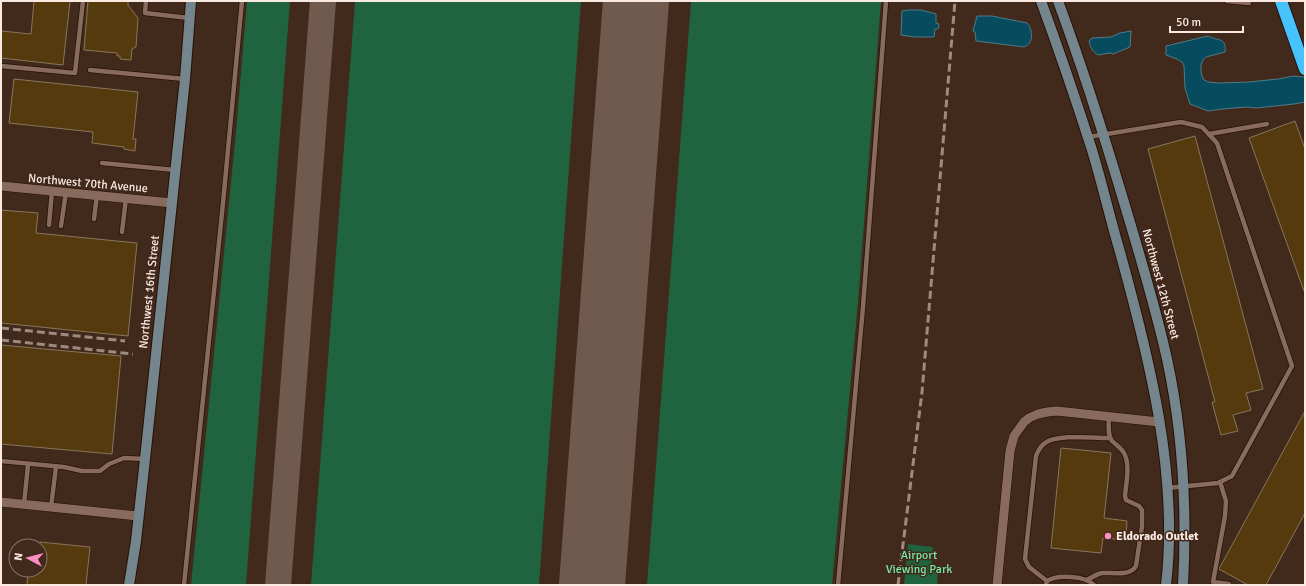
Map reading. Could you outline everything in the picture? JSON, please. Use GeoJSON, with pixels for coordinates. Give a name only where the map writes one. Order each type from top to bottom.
{"type":"FeatureCollection","features":[{"type":"Feature","properties":{"kind":"highway"},"geometry":{"type":"LineString","coordinates":[[1281,1],[1305,69]]}},
{"type":"Feature","properties":{"kind":"main road","name":"Northwest 16th Street"},"geometry":{"type":"LineString","coordinates":[[128,585],[133,565],[145,460],[185,79],[191,1]]}},
{"type":"Feature","properties":{"kind":"main road"},"geometry":{"type":"LineString","coordinates":[[1041,1],[1066,69],[1088,137],[1137,313],[1152,379],[1167,488],[1168,529],[1166,585]]}},
{"type":"Feature","properties":{"kind":"main road","name":"Northwest 12th Street"},"geometry":{"type":"LineString","coordinates":[[1058,1],[1104,135],[1144,268],[1167,360],[1181,451],[1184,543],[1183,585]]}},
{"type":"Feature","properties":{"kind":"street","name":"Northwest 70th Avenue"},"geometry":{"type":"LineString","coordinates":[[1,186],[172,203]]}},
{"type":"Feature","properties":{"kind":"street"},"geometry":{"type":"LineString","coordinates":[[997,585],[1010,451],[1014,436],[1029,418],[1038,414],[1057,411],[1159,422]]}},
{"type":"Feature","properties":{"kind":"street"},"geometry":{"type":"LineString","coordinates":[[1,502],[138,516]]}},
{"type":"Feature","properties":{"kind":"lane"},"geometry":{"type":"LineString","coordinates":[[1,66],[75,73],[83,1]]}},
{"type":"Feature","properties":{"kind":"lane"},"geometry":{"type":"LineString","coordinates":[[146,1],[145,13],[189,18]]}},
{"type":"Feature","properties":{"kind":"lane"},"geometry":{"type":"LineString","coordinates":[[184,585],[242,1]]}},
{"type":"Feature","properties":{"kind":"lane"},"geometry":{"type":"LineString","coordinates":[[838,585],[862,323],[886,1]]}},
{"type":"Feature","properties":{"kind":"lane"},"geometry":{"type":"LineString","coordinates":[[1227,1],[1249,4]]}},
{"type":"Feature","properties":{"kind":"lane"},"geometry":{"type":"LineString","coordinates":[[90,70],[185,79]]}},
{"type":"Feature","properties":{"kind":"lane"},"geometry":{"type":"LineString","coordinates":[[1088,137],[1182,122],[1202,127],[1209,134],[1216,143],[1292,366],[1232,476],[1220,482],[1167,488]]}},
{"type":"Feature","properties":{"kind":"lane"},"geometry":{"type":"LineString","coordinates":[[1209,134],[1267,124]]}},
{"type":"Feature","properties":{"kind":"lane"},"geometry":{"type":"LineString","coordinates":[[102,163],[175,170]]}},
{"type":"Feature","properties":{"kind":"lane"},"geometry":{"type":"LineString","coordinates":[[49,225],[52,191]]}},
{"type":"Feature","properties":{"kind":"lane"},"geometry":{"type":"LineString","coordinates":[[61,226],[66,192]]}},
{"type":"Feature","properties":{"kind":"lane"},"geometry":{"type":"LineString","coordinates":[[94,219],[97,195]]}},
{"type":"Feature","properties":{"kind":"lane"},"geometry":{"type":"LineString","coordinates":[[122,232],[126,198]]}},
{"type":"Feature","properties":{"kind":"lane"},"geometry":{"type":"LineString","coordinates":[[1087,580],[1101,573],[1128,572],[1134,570],[1142,526],[1142,510],[1139,506],[1126,500],[1125,496],[1128,464],[1123,450],[1112,442],[1110,438],[1109,416]]}},
{"type":"Feature","properties":{"kind":"lane"},"geometry":{"type":"LineString","coordinates":[[1094,585],[1087,580],[1060,577],[1050,578],[1046,583],[1029,567],[1025,558],[1036,456],[1040,446],[1054,439],[1063,437],[1110,438]]}},
{"type":"Feature","properties":{"kind":"lane"},"geometry":{"type":"LineString","coordinates":[[1,461],[82,471],[100,471],[109,464],[124,458],[145,460]]}},
{"type":"Feature","properties":{"kind":"lane"},"geometry":{"type":"LineString","coordinates":[[24,504],[28,464]]}},
{"type":"Feature","properties":{"kind":"lane"},"geometry":{"type":"LineString","coordinates":[[51,507],[56,467]]}},
{"type":"Feature","properties":{"kind":"lane"},"geometry":{"type":"LineString","coordinates":[[1220,482],[1226,501],[1225,516],[1213,582],[1229,584]]}},
{"type":"Feature","properties":{"kind":"green space"},"geometry":{"type":"Polygon","coordinates":[[[247,1],[290,1],[246,585],[191,585],[236,132],[247,1]]]}},
{"type":"Feature","properties":{"kind":"green space"},"geometry":{"type":"Polygon","coordinates":[[[355,1],[581,1],[539,585],[311,585],[355,1]]]}},
{"type":"Feature","properties":{"kind":"green space"},"geometry":{"type":"Polygon","coordinates":[[[691,1],[881,1],[858,302],[832,585],[647,585],[691,1]]]}},
{"type":"Feature","properties":{"kind":"green space","name":"Airport Viewing Park"},"geometry":{"type":"Polygon","coordinates":[[[908,544],[933,547],[931,568],[938,569],[937,585],[904,585],[908,544]]]}},
{"type":"Feature","properties":{"kind":"water"},"geometry":{"type":"Polygon","coordinates":[[[921,10],[936,14],[936,23],[939,24],[938,29],[935,29],[934,37],[914,37],[901,35],[902,11],[921,10]]]}},
{"type":"Feature","properties":{"kind":"water"},"geometry":{"type":"Polygon","coordinates":[[[977,16],[992,16],[1027,23],[1032,36],[1030,43],[1024,47],[976,41],[975,32],[973,31],[977,16]]]}},
{"type":"Feature","properties":{"kind":"water"},"geometry":{"type":"Polygon","coordinates":[[[1131,31],[1130,47],[1113,54],[1098,55],[1093,51],[1090,45],[1089,41],[1092,38],[1111,37],[1120,33],[1131,31]]]}},
{"type":"Feature","properties":{"kind":"water"},"geometry":{"type":"Polygon","coordinates":[[[1208,36],[1221,40],[1225,47],[1225,52],[1206,57],[1203,60],[1201,72],[1203,79],[1208,82],[1219,83],[1249,82],[1293,76],[1305,77],[1305,102],[1256,108],[1247,107],[1208,111],[1190,104],[1185,88],[1184,66],[1182,62],[1166,55],[1166,46],[1208,36]]]}},
{"type":"Feature","properties":{"kind":"building"},"geometry":{"type":"Polygon","coordinates":[[[34,1],[70,1],[63,65],[1,58],[1,31],[31,34],[34,1]]]}},
{"type":"Feature","properties":{"kind":"building"},"geometry":{"type":"Polygon","coordinates":[[[88,1],[128,1],[128,5],[138,18],[136,47],[132,49],[131,60],[120,59],[120,56],[117,56],[117,53],[84,50],[88,1]]]}},
{"type":"Feature","properties":{"kind":"building"},"geometry":{"type":"Polygon","coordinates":[[[14,79],[138,92],[133,139],[136,139],[135,151],[124,149],[124,147],[92,143],[93,132],[9,123],[14,79]]]}},
{"type":"Feature","properties":{"kind":"building"},"geometry":{"type":"Polygon","coordinates":[[[1295,121],[1305,149],[1304,291],[1249,138],[1295,121]]]}},
{"type":"Feature","properties":{"kind":"building"},"geometry":{"type":"Polygon","coordinates":[[[1195,136],[1263,389],[1246,393],[1251,410],[1233,415],[1238,431],[1221,435],[1212,402],[1215,402],[1148,149],[1195,136]]]}},
{"type":"Feature","properties":{"kind":"building"},"geometry":{"type":"Polygon","coordinates":[[[1,210],[38,213],[36,233],[137,243],[128,336],[1,323],[1,210]]]}},
{"type":"Feature","properties":{"kind":"building"},"geometry":{"type":"Polygon","coordinates":[[[1,345],[121,356],[112,454],[1,444],[1,345]]]}},
{"type":"Feature","properties":{"kind":"building"},"geometry":{"type":"Polygon","coordinates":[[[1305,411],[1305,513],[1266,585],[1248,585],[1219,569],[1305,411]]]}},
{"type":"Feature","properties":{"kind":"building"},"geometry":{"type":"Polygon","coordinates":[[[1061,448],[1111,453],[1104,518],[1127,521],[1126,540],[1103,538],[1101,553],[1051,548],[1061,448]]]}},
{"type":"Feature","properties":{"kind":"building"},"geometry":{"type":"Polygon","coordinates":[[[48,543],[90,547],[86,585],[27,585],[27,578],[48,578],[48,543]]]}},
{"type":"Feature","properties":{"kind":"taxiway"},"geometry":{"type":"LineString","coordinates":[[278,585],[323,1]]}},
{"type":"Feature","properties":{"kind":"runway"},"geometry":{"type":"LineString","coordinates":[[592,585],[636,1]]}},
{"type":"Feature","properties":{"kind":"railway"},"geometry":{"type":"LineString","coordinates":[[898,585],[922,392],[955,1]]}},
{"type":"Feature","properties":{"kind":"railway"},"geometry":{"type":"LineString","coordinates":[[1,328],[125,341]]}},
{"type":"Feature","properties":{"kind":"railway"},"geometry":{"type":"LineString","coordinates":[[1,340],[133,354]]}},
{"type":"Feature","properties":{"kind":"place","name":"Eldorado Outlet"},"geometry":{"type":"Point","coordinates":[1108,536]}}]}
